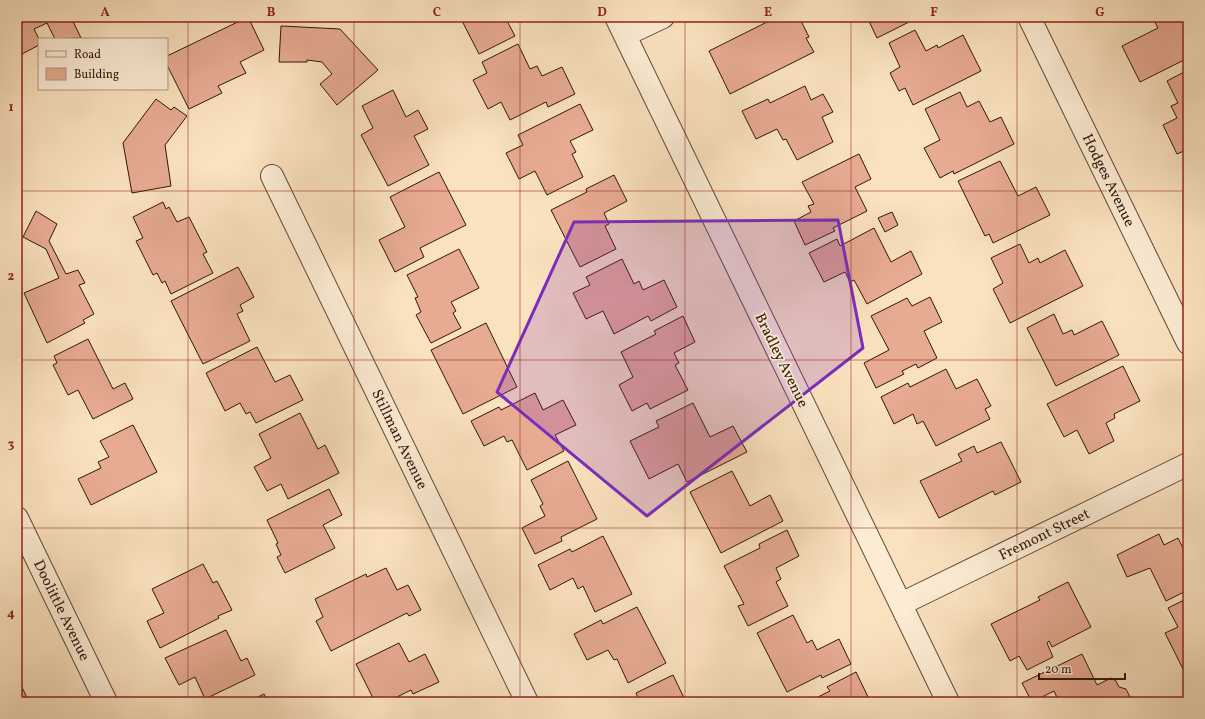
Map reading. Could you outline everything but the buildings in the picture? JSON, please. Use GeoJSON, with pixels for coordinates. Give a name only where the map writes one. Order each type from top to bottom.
{"type":"FeatureCollection","features":[{"type":"Feature","properties":{"kind":"street"},"geometry":{"type":"LineString","coordinates":[[620,26],[663,17]]}},
{"type":"Feature","properties":{"kind":"street","name":"Hodges Avenue"},"geometry":{"type":"LineString","coordinates":[[1030,17],[1188,343]]}},
{"type":"Feature","properties":{"kind":"street","name":"Bradley Avenue"},"geometry":{"type":"LineString","coordinates":[[620,26],[948,702]]}},
{"type":"Feature","properties":{"kind":"street","name":"Stillman Avenue"},"geometry":{"type":"LineString","coordinates":[[272,176],[527,702]]}},
{"type":"Feature","properties":{"kind":"street","name":"Fremont Street"},"geometry":{"type":"LineString","coordinates":[[901,604],[1188,464]]}},
{"type":"Feature","properties":{"kind":"street","name":"Doolittle Avenue"},"geometry":{"type":"LineString","coordinates":[[17,518],[106,702]]}},
{"type":"Feature","properties":{"kind":"highlighted area"},"geometry":{"type":"Polygon","coordinates":[[[838,220],[863,348],[647,516],[497,392],[574,222],[838,220]]]}}]}
